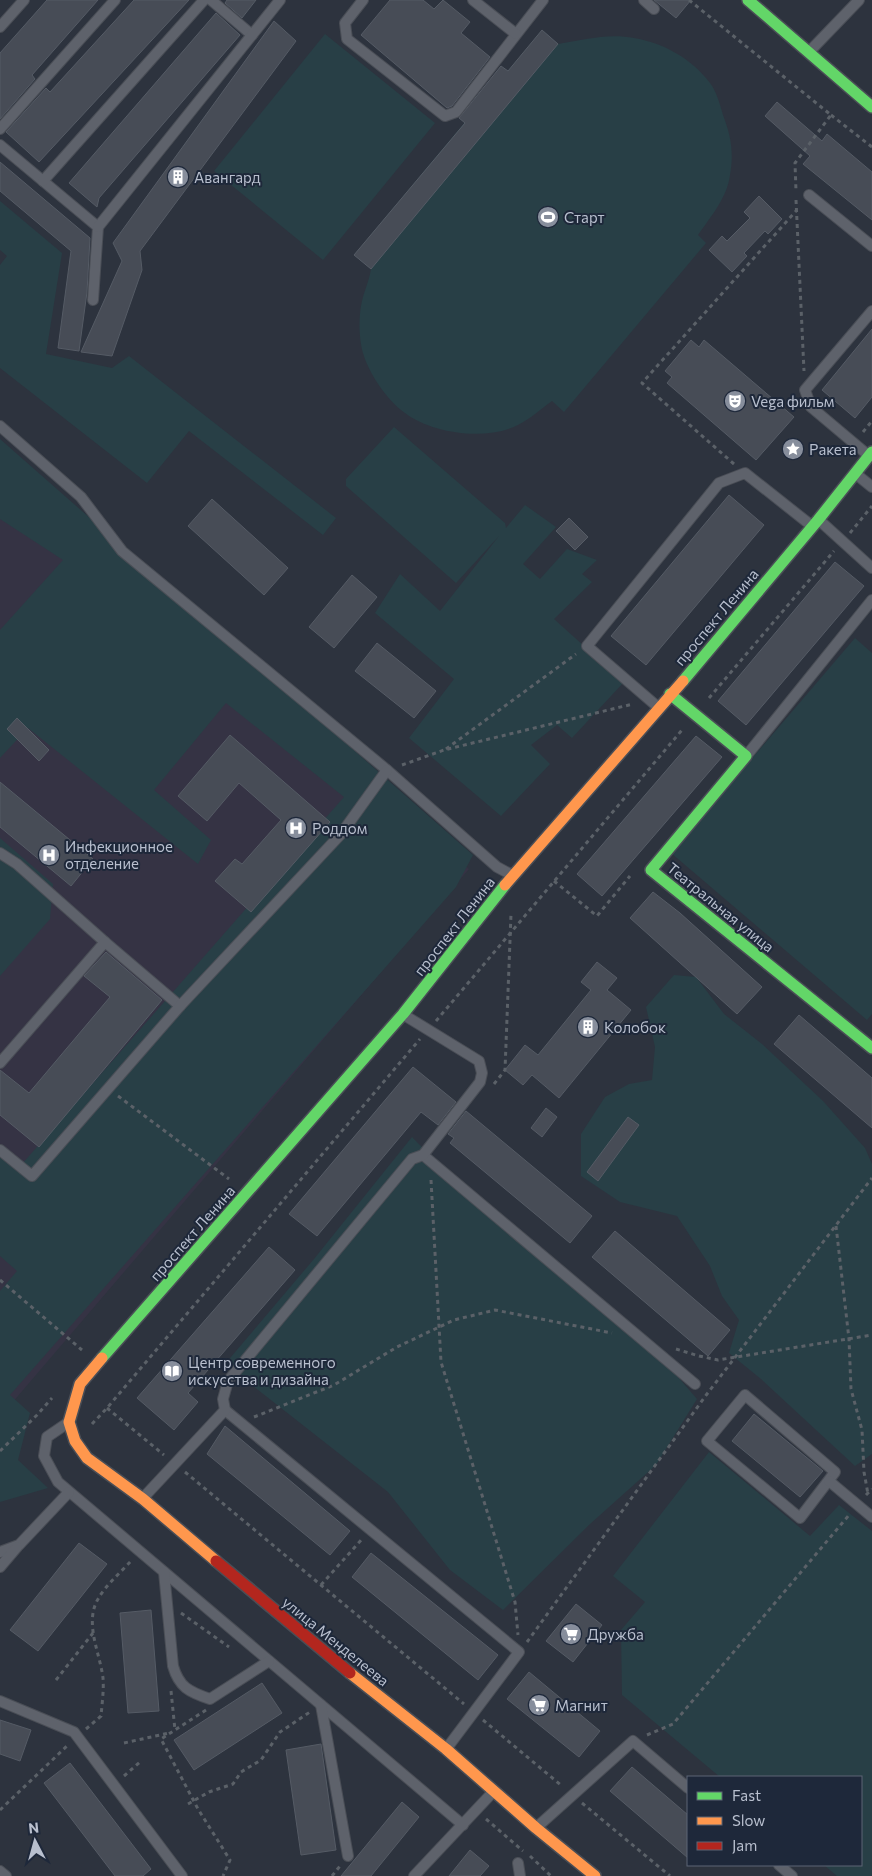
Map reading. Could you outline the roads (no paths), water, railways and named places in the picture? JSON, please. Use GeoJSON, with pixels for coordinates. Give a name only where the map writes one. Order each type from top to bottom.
{"type":"FeatureCollection","features":[{"type":"Feature","properties":{"kind":"street"},"geometry":{"type":"LineString","coordinates":[[748,0],[872,107]]}},
{"type":"Feature","properties":{"kind":"street","name":"проспект Ленина"},"geometry":{"type":"LineString","coordinates":[[69,1422],[80,1384],[404,1014],[513,876],[660,708],[871,454]]}},
{"type":"Feature","properties":{"kind":"street"},"geometry":{"type":"LineString","coordinates":[[670,694],[746,756]]}},
{"type":"Feature","properties":{"kind":"street","name":"Театральная улица"},"geometry":{"type":"LineString","coordinates":[[746,756],[651,870],[872,1048]]}},
{"type":"Feature","properties":{"kind":"street","name":"улица Менделеева"},"geometry":{"type":"LineString","coordinates":[[69,1422],[75,1441],[87,1458],[142,1499],[310,1640],[446,1749],[536,1828],[595,1876]]}},
{"type":"Feature","properties":{"kind":"lane"},"geometry":{"type":"LineString","coordinates":[[0,27],[24,0]]}},
{"type":"Feature","properties":{"kind":"lane"},"geometry":{"type":"LineString","coordinates":[[0,129],[115,0]]}},
{"type":"Feature","properties":{"kind":"lane"},"geometry":{"type":"LineString","coordinates":[[43,181],[204,0]]}},
{"type":"Feature","properties":{"kind":"lane"},"geometry":{"type":"LineString","coordinates":[[211,0],[252,34]]}},
{"type":"Feature","properties":{"kind":"lane"},"geometry":{"type":"LineString","coordinates":[[93,300],[98,227],[280,0]]}},
{"type":"Feature","properties":{"kind":"lane"},"geometry":{"type":"LineString","coordinates":[[363,0],[345,23],[347,39],[445,116],[456,112],[543,0]]}},
{"type":"Feature","properties":{"kind":"lane"},"geometry":{"type":"LineString","coordinates":[[473,0],[516,34]]}},
{"type":"Feature","properties":{"kind":"lane"},"geometry":{"type":"LineString","coordinates":[[644,0],[654,9]]}},
{"type":"Feature","properties":{"kind":"lane"},"geometry":{"type":"LineString","coordinates":[[808,53],[859,0]]}},
{"type":"Feature","properties":{"kind":"lane"},"geometry":{"type":"LineString","coordinates":[[0,145],[98,227]]}},
{"type":"Feature","properties":{"kind":"lane"},"geometry":{"type":"LineString","coordinates":[[809,194],[872,246]]}},
{"type":"Feature","properties":{"kind":"lane"},"geometry":{"type":"LineString","coordinates":[[871,454],[810,407],[805,390],[872,311]]}},
{"type":"Feature","properties":{"kind":"lane"},"geometry":{"type":"LineString","coordinates":[[0,426],[81,497],[122,551],[387,770],[498,867],[513,876]]}},
{"type":"Feature","properties":{"kind":"lane"},"geometry":{"type":"LineString","coordinates":[[660,708],[587,646],[719,483],[745,473],[842,542],[872,567]]}},
{"type":"Feature","properties":{"kind":"lane"},"geometry":{"type":"LineString","coordinates":[[855,473],[872,487]]}},
{"type":"Feature","properties":{"kind":"lane"},"geometry":{"type":"LineString","coordinates":[[746,756],[872,600]]}},
{"type":"Feature","properties":{"kind":"lane"},"geometry":{"type":"LineString","coordinates":[[0,1150],[32,1176],[180,1006],[342,834],[387,770]]}},
{"type":"Feature","properties":{"kind":"lane"},"geometry":{"type":"LineString","coordinates":[[0,853],[17,864],[180,1006]]}},
{"type":"Feature","properties":{"kind":"lane"},"geometry":{"type":"LineString","coordinates":[[0,1063],[105,942]]}},
{"type":"Feature","properties":{"kind":"lane"},"geometry":{"type":"LineString","coordinates":[[404,1014],[479,1060],[482,1073],[480,1082],[427,1158]]}},
{"type":"Feature","properties":{"kind":"lane"},"geometry":{"type":"LineString","coordinates":[[446,1749],[519,1652],[225,1410],[223,1399],[228,1381],[412,1159],[427,1158],[695,1384]]}},
{"type":"Feature","properties":{"kind":"lane"},"geometry":{"type":"LineString","coordinates":[[745,1396],[835,1472],[829,1481],[800,1518],[707,1441],[745,1396]]}},
{"type":"Feature","properties":{"kind":"lane"},"geometry":{"type":"LineString","coordinates":[[142,1499],[225,1410]]}},
{"type":"Feature","properties":{"kind":"lane"},"geometry":{"type":"LineString","coordinates":[[69,1422],[47,1437],[44,1456],[58,1482],[463,1825]]}},
{"type":"Feature","properties":{"kind":"lane"},"geometry":{"type":"LineString","coordinates":[[829,1481],[872,1517]]}},
{"type":"Feature","properties":{"kind":"lane"},"geometry":{"type":"LineString","coordinates":[[0,1567],[18,1545],[69,1492]]}},
{"type":"Feature","properties":{"kind":"lane"},"geometry":{"type":"LineString","coordinates":[[0,1552],[18,1545]]}},
{"type":"Feature","properties":{"kind":"lane"},"geometry":{"type":"LineString","coordinates":[[164,1572],[173,1666],[177,1680],[195,1694],[210,1699],[269,1661]]}},
{"type":"Feature","properties":{"kind":"lane"},"geometry":{"type":"LineString","coordinates":[[0,1701],[74,1732],[182,1876]]}},
{"type":"Feature","properties":{"kind":"lane"},"geometry":{"type":"LineString","coordinates":[[321,1706],[348,1856]]}},
{"type":"Feature","properties":{"kind":"lane"},"geometry":{"type":"LineString","coordinates":[[536,1828],[633,1742],[687,1787]]}},
{"type":"Feature","properties":{"kind":"lane"},"geometry":{"type":"LineString","coordinates":[[414,1876],[494,1792]]}},
{"type":"Feature","properties":{"kind":"lane"},"geometry":{"type":"LineString","coordinates":[[518,1863],[520,1876]]}},
{"type":"Feature","properties":{"kind":"lane"},"geometry":{"type":"LineString","coordinates":[[780,1866],[792,1876]]}},
{"type":"Feature","properties":{"kind":"lane"},"geometry":{"type":"LineString","coordinates":[[0,1872],[6,1876]]}},
{"type":"Feature","properties":{"kind":"place","name":"Авангард"},"geometry":{"type":"Point","coordinates":[178,177]}},
{"type":"Feature","properties":{"kind":"place","name":"Старт"},"geometry":{"type":"Point","coordinates":[548,217]}},
{"type":"Feature","properties":{"kind":"place","name":"Vega фильм"},"geometry":{"type":"Point","coordinates":[735,401]}},
{"type":"Feature","properties":{"kind":"place","name":"Ракета"},"geometry":{"type":"Point","coordinates":[793,449]}},
{"type":"Feature","properties":{"kind":"place","name":"Роддом"},"geometry":{"type":"Point","coordinates":[296,828]}},
{"type":"Feature","properties":{"kind":"place","name":"Инфекционное отделение"},"geometry":{"type":"Point","coordinates":[49,855]}},
{"type":"Feature","properties":{"kind":"place","name":"Колобок"},"geometry":{"type":"Point","coordinates":[588,1027]}},
{"type":"Feature","properties":{"kind":"place","name":"Центр современного искусства и дизайна"},"geometry":{"type":"Point","coordinates":[172,1371]}},
{"type":"Feature","properties":{"kind":"place","name":"Дружба"},"geometry":{"type":"Point","coordinates":[571,1634]}},
{"type":"Feature","properties":{"kind":"place","name":"Магнит"},"geometry":{"type":"Point","coordinates":[539,1705]}}]}
